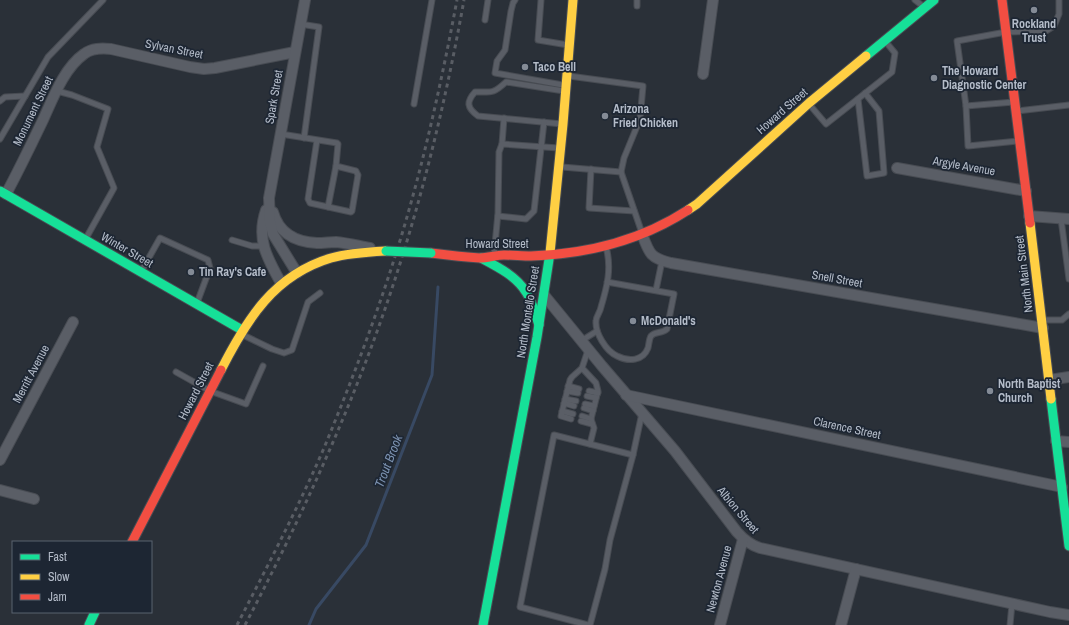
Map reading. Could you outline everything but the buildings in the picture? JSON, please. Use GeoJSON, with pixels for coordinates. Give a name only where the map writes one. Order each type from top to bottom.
{"type":"FeatureCollection","features":[{"type":"Feature","properties":{"kind":"main road","name":"North Montello Street"},"geometry":{"type":"LineString","coordinates":[[485,624],[540,325],[550,255],[573,0]]}},
{"type":"Feature","properties":{"kind":"main road","name":"Howard Street"},"geometry":{"type":"LineString","coordinates":[[133,541],[241,332],[255,310],[265,298],[297,273],[332,258],[351,254],[386,251],[430,253],[481,258],[503,255],[550,255],[575,252],[605,246],[659,227],[697,204],[809,103],[934,0]]}},
{"type":"Feature","properties":{"kind":"main road"},"geometry":{"type":"LineString","coordinates":[[992,0],[1003,12]]}},
{"type":"Feature","properties":{"kind":"main road","name":"North Main Street"},"geometry":{"type":"LineString","coordinates":[[1002,0],[1069,546]]}},
{"type":"Feature","properties":{"kind":"main road","name":"Winter Street"},"geometry":{"type":"LineString","coordinates":[[3,193],[197,304],[241,332]]}},
{"type":"Feature","properties":{"kind":"main road"},"geometry":{"type":"LineString","coordinates":[[481,258],[517,280],[527,294],[540,325]]}},
{"type":"Feature","properties":{"kind":"main road"},"geometry":{"type":"LineString","coordinates":[[89,625],[95,613]]}},
{"type":"Feature","properties":{"kind":"street","name":"Spark Street"},"geometry":{"type":"LineString","coordinates":[[297,273],[273,234],[270,222],[270,198],[305,0]]}},
{"type":"Feature","properties":{"kind":"street"},"geometry":{"type":"LineString","coordinates":[[703,74],[713,0]]}},
{"type":"Feature","properties":{"kind":"street","name":"Sylvan Street"},"geometry":{"type":"LineString","coordinates":[[94,49],[111,49],[204,69],[295,52]]}},
{"type":"Feature","properties":{"kind":"street","name":"Monument Street"},"geometry":{"type":"LineString","coordinates":[[3,193],[70,68],[82,55],[94,49]]}},
{"type":"Feature","properties":{"kind":"street","name":"Argyle Avenue"},"geometry":{"type":"LineString","coordinates":[[897,168],[1026,190]]}},
{"type":"Feature","properties":{"kind":"street","name":"Spark Street"},"geometry":{"type":"LineString","coordinates":[[270,198],[263,217],[263,246],[281,284]]}},
{"type":"Feature","properties":{"kind":"street","name":"Spark Street"},"geometry":{"type":"LineString","coordinates":[[270,198],[275,218],[280,228],[297,240],[308,242],[336,242],[386,251]]}},
{"type":"Feature","properties":{"kind":"street"},"geometry":{"type":"LineString","coordinates":[[1029,216],[1065,219]]}},
{"type":"Feature","properties":{"kind":"street","name":"Snell Street"},"geometry":{"type":"LineString","coordinates":[[642,234],[649,252],[654,257],[662,261],[689,267],[1042,324]]}},
{"type":"Feature","properties":{"kind":"street","name":"Albion Street"},"geometry":{"type":"LineString","coordinates":[[544,295],[588,350],[675,452],[743,539],[749,544],[760,548],[1012,604],[1069,615]]}},
{"type":"Feature","properties":{"kind":"street","name":"Merritt Avenue"},"geometry":{"type":"LineString","coordinates":[[0,460],[73,322]]}},
{"type":"Feature","properties":{"kind":"street"},"geometry":{"type":"LineString","coordinates":[[1049,380],[1069,377]]}},
{"type":"Feature","properties":{"kind":"street","name":"Clarence Street"},"geometry":{"type":"LineString","coordinates":[[626,395],[1062,487]]}},
{"type":"Feature","properties":{"kind":"street"},"geometry":{"type":"LineString","coordinates":[[1056,442],[1069,442]]}},
{"type":"Feature","properties":{"kind":"street"},"geometry":{"type":"LineString","coordinates":[[0,490],[34,499]]}},
{"type":"Feature","properties":{"kind":"street","name":"Newton Avenue"},"geometry":{"type":"LineString","coordinates":[[720,625],[743,539]]}},
{"type":"Feature","properties":{"kind":"street"},"geometry":{"type":"LineString","coordinates":[[841,625],[856,569]]}},
{"type":"Feature","properties":{"kind":"lane"},"geometry":{"type":"LineString","coordinates":[[0,139],[48,57],[103,0]]}},
{"type":"Feature","properties":{"kind":"lane"},"geometry":{"type":"LineString","coordinates":[[414,104],[432,0]]}},
{"type":"Feature","properties":{"kind":"lane"},"geometry":{"type":"LineString","coordinates":[[485,20],[488,0]]}},
{"type":"Feature","properties":{"kind":"lane"},"geometry":{"type":"LineString","coordinates":[[516,0],[513,3],[511,11],[505,50],[497,61],[496,73],[566,84]]}},
{"type":"Feature","properties":{"kind":"lane"},"geometry":{"type":"LineString","coordinates":[[541,0],[538,40],[570,45]]}},
{"type":"Feature","properties":{"kind":"lane"},"geometry":{"type":"LineString","coordinates":[[636,0],[637,6]]}},
{"type":"Feature","properties":{"kind":"lane"},"geometry":{"type":"LineString","coordinates":[[915,0],[925,7]]}},
{"type":"Feature","properties":{"kind":"lane"},"geometry":{"type":"LineString","coordinates":[[1020,140],[968,146],[966,106],[957,41],[1006,32],[1046,30],[1054,26],[1058,14],[1059,0]]}},
{"type":"Feature","properties":{"kind":"lane"},"geometry":{"type":"LineString","coordinates":[[300,24],[319,26],[304,138]]}},
{"type":"Feature","properties":{"kind":"lane"},"geometry":{"type":"LineString","coordinates":[[809,103],[826,124],[892,72],[895,53],[885,40]]}},
{"type":"Feature","properties":{"kind":"lane"},"geometry":{"type":"LineString","coordinates":[[563,124],[478,116],[471,111],[469,104],[470,97],[475,92],[492,92],[497,90],[506,82],[644,86],[640,119],[624,158],[621,172],[642,234]]}},
{"type":"Feature","properties":{"kind":"lane"},"geometry":{"type":"LineString","coordinates":[[57,91],[72,95],[108,109],[97,147],[114,188],[85,240]]}},
{"type":"Feature","properties":{"kind":"lane"},"geometry":{"type":"LineString","coordinates":[[858,99],[867,176],[884,173],[879,111],[865,93]]}},
{"type":"Feature","properties":{"kind":"lane"},"geometry":{"type":"LineString","coordinates":[[0,101],[5,97],[25,96]]}},
{"type":"Feature","properties":{"kind":"lane"},"geometry":{"type":"LineString","coordinates":[[966,106],[1069,105]]}},
{"type":"Feature","properties":{"kind":"lane"},"geometry":{"type":"LineString","coordinates":[[494,256],[498,216],[499,152],[502,144],[504,118]]}},
{"type":"Feature","properties":{"kind":"lane"},"geometry":{"type":"LineString","coordinates":[[498,216],[526,219],[534,211],[544,122]]}},
{"type":"Feature","properties":{"kind":"lane"},"geometry":{"type":"LineString","coordinates":[[281,134],[337,143],[339,145],[328,207]]}},
{"type":"Feature","properties":{"kind":"lane"},"geometry":{"type":"LineString","coordinates":[[317,140],[308,199],[310,202],[350,212],[352,210],[358,175],[356,171],[336,166]]}},
{"type":"Feature","properties":{"kind":"lane"},"geometry":{"type":"LineString","coordinates":[[502,144],[560,148]]}},
{"type":"Feature","properties":{"kind":"lane"},"geometry":{"type":"LineString","coordinates":[[559,166],[621,172]]}},
{"type":"Feature","properties":{"kind":"lane"},"geometry":{"type":"LineString","coordinates":[[591,170],[589,208],[634,212]]}},
{"type":"Feature","properties":{"kind":"lane"},"geometry":{"type":"LineString","coordinates":[[1065,219],[1069,279]]}},
{"type":"Feature","properties":{"kind":"lane"},"geometry":{"type":"LineString","coordinates":[[140,272],[160,238],[208,260],[210,268],[197,304]]}},
{"type":"Feature","properties":{"kind":"lane"},"geometry":{"type":"LineString","coordinates":[[232,240],[252,246],[263,246]]}},
{"type":"Feature","properties":{"kind":"lane"},"geometry":{"type":"LineString","coordinates":[[605,246],[609,268],[601,310],[596,317],[595,322],[597,331],[605,346],[613,354],[618,357],[635,360],[642,356],[647,349],[652,335],[667,329],[674,294],[607,282]]}},
{"type":"Feature","properties":{"kind":"lane"},"geometry":{"type":"LineString","coordinates":[[656,290],[662,261]]}},
{"type":"Feature","properties":{"kind":"lane"},"geometry":{"type":"LineString","coordinates":[[241,332],[272,349],[284,353],[292,350],[308,302],[320,293]]}},
{"type":"Feature","properties":{"kind":"lane"},"geometry":{"type":"LineString","coordinates":[[1042,324],[1062,320],[1069,314]]}},
{"type":"Feature","properties":{"kind":"lane"},"geometry":{"type":"LineString","coordinates":[[581,341],[597,331]]}},
{"type":"Feature","properties":{"kind":"lane"},"geometry":{"type":"LineString","coordinates":[[572,416],[562,414],[568,388],[572,377],[582,368],[588,350]]}},
{"type":"Feature","properties":{"kind":"lane"},"geometry":{"type":"LineString","coordinates":[[176,372],[210,391],[246,404],[263,366]]}},
{"type":"Feature","properties":{"kind":"lane"},"geometry":{"type":"LineString","coordinates":[[582,368],[596,383],[598,388],[592,421],[594,431],[590,444]]}},
{"type":"Feature","properties":{"kind":"lane"},"geometry":{"type":"LineString","coordinates":[[568,388],[578,391]]}},
{"type":"Feature","properties":{"kind":"lane"},"geometry":{"type":"LineString","coordinates":[[588,393],[597,396]]}},
{"type":"Feature","properties":{"kind":"lane"},"geometry":{"type":"LineString","coordinates":[[565,401],[575,404]]}},
{"type":"Feature","properties":{"kind":"lane"},"geometry":{"type":"LineString","coordinates":[[585,406],[594,408]]}},
{"type":"Feature","properties":{"kind":"lane"},"geometry":{"type":"LineString","coordinates":[[633,455],[554,435],[520,607],[589,625],[605,569],[610,540],[633,455],[642,413]]}},
{"type":"Feature","properties":{"kind":"lane"},"geometry":{"type":"LineString","coordinates":[[582,419],[592,421]]}},
{"type":"Feature","properties":{"kind":"lane"},"geometry":{"type":"LineString","coordinates":[[1010,625],[1012,604]]}},
{"type":"Feature","properties":{"kind":"waterway","name":"Trout Brook"},"geometry":{"type":"LineString","coordinates":[[309,625],[316,609],[366,545],[432,375],[438,287]]}},
{"type":"Feature","properties":{"kind":"railway"},"geometry":{"type":"LineString","coordinates":[[237,625],[304,493],[324,448],[366,342],[394,261],[426,147],[457,0]]}},
{"type":"Feature","properties":{"kind":"railway"},"geometry":{"type":"LineString","coordinates":[[245,625],[317,478],[350,403],[379,326],[406,246],[428,165],[448,83],[464,0]]}},
{"type":"Feature","properties":{"kind":"traffic: fast"},"geometry":{"type":"LineString","coordinates":[[866,56],[934,0]]}},
{"type":"Feature","properties":{"kind":"traffic: fast"},"geometry":{"type":"LineString","coordinates":[[0,191],[242,330]]}},
{"type":"Feature","properties":{"kind":"traffic: fast"},"geometry":{"type":"LineString","coordinates":[[386,251],[431,253]]}},
{"type":"Feature","properties":{"kind":"traffic: fast"},"geometry":{"type":"LineString","coordinates":[[483,625],[537,337],[550,253]]}},
{"type":"Feature","properties":{"kind":"traffic: fast"},"geometry":{"type":"LineString","coordinates":[[481,258],[506,272],[522,286],[534,308],[539,325]]}},
{"type":"Feature","properties":{"kind":"traffic: fast"},"geometry":{"type":"LineString","coordinates":[[1051,399],[1069,546]]}},
{"type":"Feature","properties":{"kind":"traffic: fast"},"geometry":{"type":"LineString","coordinates":[[89,625],[95,613]]}},
{"type":"Feature","properties":{"kind":"traffic: slow"},"geometry":{"type":"LineString","coordinates":[[550,253],[563,124],[573,0]]}},
{"type":"Feature","properties":{"kind":"traffic: slow"},"geometry":{"type":"LineString","coordinates":[[688,210],[697,204],[809,103],[866,56]]}},
{"type":"Feature","properties":{"kind":"traffic: slow"},"geometry":{"type":"LineString","coordinates":[[1030,223],[1051,399]]}},
{"type":"Feature","properties":{"kind":"traffic: slow"},"geometry":{"type":"LineString","coordinates":[[221,370],[241,333],[264,301],[278,287],[293,276],[311,266],[338,256],[386,251]]}},
{"type":"Feature","properties":{"kind":"traffic: jam"},"geometry":{"type":"LineString","coordinates":[[1002,0],[1030,223]]}},
{"type":"Feature","properties":{"kind":"traffic: jam"},"geometry":{"type":"LineString","coordinates":[[431,253],[486,258],[501,255],[531,256],[572,252],[613,244],[633,237],[652,230],[688,210]]}},
{"type":"Feature","properties":{"kind":"traffic: jam"},"geometry":{"type":"LineString","coordinates":[[133,541],[221,370]]}},
{"type":"Feature","properties":{"kind":"place","name":"Rockland Trust"},"geometry":{"type":"Point","coordinates":[1034,10]}},
{"type":"Feature","properties":{"kind":"place","name":"Taco Bell"},"geometry":{"type":"Point","coordinates":[525,67]}},
{"type":"Feature","properties":{"kind":"place","name":"The Howard Diagnostic Center"},"geometry":{"type":"Point","coordinates":[934,78]}},
{"type":"Feature","properties":{"kind":"place","name":"Arizona Fried Chicken"},"geometry":{"type":"Point","coordinates":[605,116]}},
{"type":"Feature","properties":{"kind":"place","name":"Tin Ray's Cafe"},"geometry":{"type":"Point","coordinates":[191,272]}},
{"type":"Feature","properties":{"kind":"place","name":"McDonald's"},"geometry":{"type":"Point","coordinates":[633,321]}},
{"type":"Feature","properties":{"kind":"place","name":"North Baptist Church"},"geometry":{"type":"Point","coordinates":[990,391]}}]}
